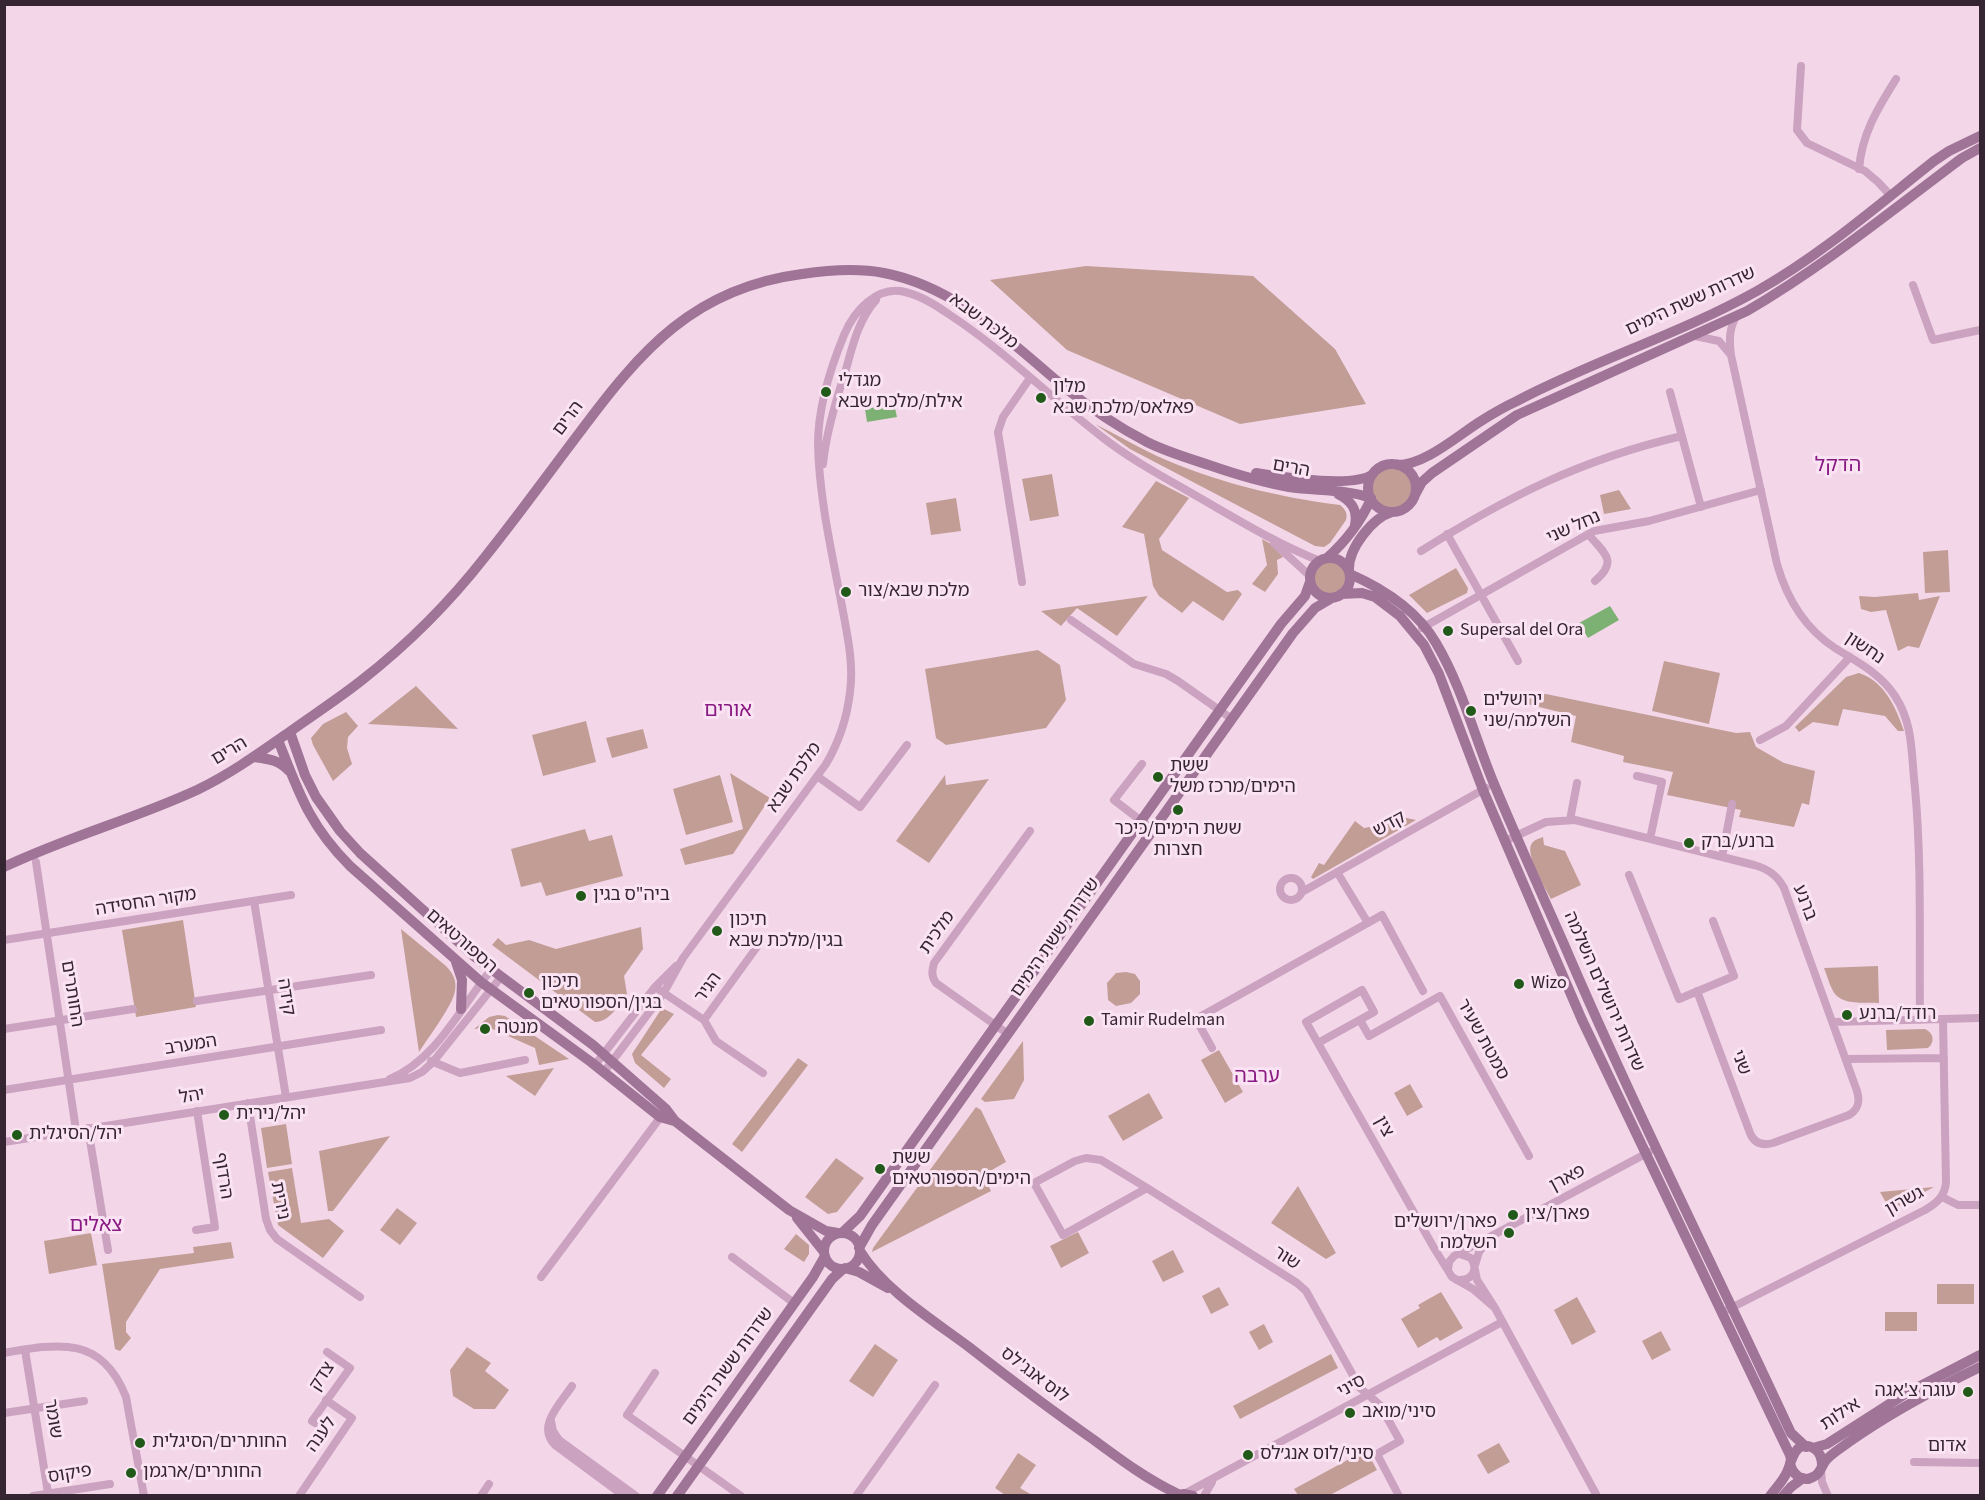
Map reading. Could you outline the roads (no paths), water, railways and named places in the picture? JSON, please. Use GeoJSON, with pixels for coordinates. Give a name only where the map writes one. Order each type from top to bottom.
{"type":"FeatureCollection","features":[{"type":"Feature","properties":{"kind":"main road","name":"שדרות ששת הימים"},"geometry":{"type":"LineString","coordinates":[[1397,465],[1424,458],[1482,420],[1527,396],[1714,313],[1757,291],[1814,254],[1949,151],[1980,136]]}},
{"type":"Feature","properties":{"kind":"main road","name":"שדרות ששת הימים"},"geometry":{"type":"LineString","coordinates":[[1415,495],[1429,475],[1509,419],[1737,315],[1782,291],[1815,269],[1962,158],[1980,148]]}},
{"type":"Feature","properties":{"kind":"main road","name":"הרים"},"geometry":{"type":"LineString","coordinates":[[4,867],[54,845],[194,791],[254,758],[364,679],[404,645],[440,609],[487,555],[610,392],[655,341],[673,326],[710,303],[770,279],[816,272],[867,271],[898,276],[930,287],[980,317],[1069,391],[1116,424],[1168,451],[1272,483],[1371,499]]}},
{"type":"Feature","properties":{"kind":"main road","name":"הרים"},"geometry":{"type":"LineString","coordinates":[[1208,465],[1314,480],[1356,480],[1372,475]]}},
{"type":"Feature","properties":{"kind":"main road"},"geometry":{"type":"LineString","coordinates":[[1371,499],[1340,546],[1313,567],[1310,579],[1313,589],[1319,594],[1337,596],[1348,586],[1349,559],[1354,548],[1377,520],[1406,508],[1412,501],[1416,483],[1406,468],[1397,465],[1383,466],[1372,475],[1368,483],[1371,499],[1379,508],[1392,512]]}},
{"type":"Feature","properties":{"kind":"main road"},"geometry":{"type":"LineString","coordinates":[[1333,492],[1351,503],[1356,513],[1355,526]]}},
{"type":"Feature","properties":{"kind":"main road"},"geometry":{"type":"LineString","coordinates":[[1324,560],[1341,561],[1349,572]]}},
{"type":"Feature","properties":{"kind":"main road","name":"שדרות ירושלים השלמה"},"geometry":{"type":"LineString","coordinates":[[1349,572],[1395,598],[1420,630],[1483,790],[1582,1020],[1651,1152],[1727,1310],[1791,1433],[1809,1448]]}},
{"type":"Feature","properties":{"kind":"main road","name":"שדרות ששת הימים"},"geometry":{"type":"LineString","coordinates":[[840,1233],[860,1216],[1281,624],[1305,596],[1310,579]]}},
{"type":"Feature","properties":{"kind":"main road","name":"שדרות ירושלים השלמה"},"geometry":{"type":"LineString","coordinates":[[1337,596],[1362,594],[1375,597],[1436,642],[1450,670],[1495,785],[1651,1152]]}},
{"type":"Feature","properties":{"kind":"main road","name":"שדרות ששת הימים"},"geometry":{"type":"LineString","coordinates":[[860,1250],[872,1225],[1232,719],[1306,618],[1320,604],[1337,596]]}},
{"type":"Feature","properties":{"kind":"main road","name":"הספורטאים"},"geometry":{"type":"LineString","coordinates":[[290,732],[310,785],[323,808],[340,831],[370,863],[491,970],[607,1058],[663,1113]]}},
{"type":"Feature","properties":{"kind":"main road","name":"הספורטאים"},"geometry":{"type":"LineString","coordinates":[[278,740],[308,814],[330,845],[362,878],[491,990],[675,1121],[789,1210],[810,1232],[824,1254]]}},
{"type":"Feature","properties":{"kind":"main road"},"geometry":{"type":"LineString","coordinates":[[254,758],[282,764],[291,774]]}},
{"type":"Feature","properties":{"kind":"main road"},"geometry":{"type":"LineString","coordinates":[[452,957],[459,968],[462,980],[461,1009]]}},
{"type":"Feature","properties":{"kind":"main road","name":"הספורטאים"},"geometry":{"type":"LineString","coordinates":[[789,1210],[826,1230],[840,1233]]}},
{"type":"Feature","properties":{"kind":"main road"},"geometry":{"type":"LineString","coordinates":[[840,1233],[852,1236],[857,1241],[860,1250],[857,1261],[844,1268],[832,1266],[824,1254],[827,1241],[840,1233]]}},
{"type":"Feature","properties":{"kind":"main road","name":"לוס אנג'לס"},"geometry":{"type":"LineString","coordinates":[[860,1250],[868,1264],[900,1295],[1031,1395],[1151,1480],[1182,1495]]}},
{"type":"Feature","properties":{"kind":"main road","name":"שדרות ששת הימים"},"geometry":{"type":"LineString","coordinates":[[657,1496],[819,1269],[824,1254]]}},
{"type":"Feature","properties":{"kind":"main road","name":"שדרות ששת הימים"},"geometry":{"type":"LineString","coordinates":[[676,1496],[832,1279],[844,1268]]}},
{"type":"Feature","properties":{"kind":"main road","name":"לוס אנג'לס"},"geometry":{"type":"LineString","coordinates":[[844,1268],[859,1272],[900,1295]]}},
{"type":"Feature","properties":{"kind":"main road","name":"שדרות ירושלים השלמה"},"geometry":{"type":"LineString","coordinates":[[1727,1310],[1790,1455],[1790,1461]]}},
{"type":"Feature","properties":{"kind":"main road","name":"אילות"},"geometry":{"type":"LineString","coordinates":[[1809,1448],[1827,1444],[1905,1394],[1980,1355]]}},
{"type":"Feature","properties":{"kind":"main road","name":"אילות"},"geometry":{"type":"LineString","coordinates":[[1822,1468],[1840,1449],[1892,1414],[1980,1367]]}},
{"type":"Feature","properties":{"kind":"main road"},"geometry":{"type":"LineString","coordinates":[[1770,1496],[1786,1475],[1790,1461],[1797,1450],[1809,1448],[1821,1457],[1822,1468],[1815,1476],[1791,1486],[1783,1496]]}},
{"type":"Feature","properties":{"kind":"main road"},"geometry":{"type":"LineString","coordinates":[[1790,1461],[1795,1474],[1806,1478]]}},
{"type":"Feature","properties":{"kind":"main road","name":"לוס אנג'לס"},"geometry":{"type":"LineString","coordinates":[[1151,1480],[1160,1496]]}},
{"type":"Feature","properties":{"kind":"street"},"geometry":{"type":"LineString","coordinates":[[1801,66],[1797,130],[1807,143],[1858,169],[1878,182],[1890,195]]}},
{"type":"Feature","properties":{"kind":"street"},"geometry":{"type":"LineString","coordinates":[[1858,169],[1860,152],[1872,117],[1896,79]]}},
{"type":"Feature","properties":{"kind":"street"},"geometry":{"type":"LineString","coordinates":[[1913,285],[1933,340],[1980,330]]}},
{"type":"Feature","properties":{"kind":"street","name":"מלכת שבא"},"geometry":{"type":"LineString","coordinates":[[822,481],[829,427],[858,331],[869,309],[886,291]]}},
{"type":"Feature","properties":{"kind":"street","name":"מלכת שבא"},"geometry":{"type":"LineString","coordinates":[[607,1058],[663,994],[683,958],[830,758],[840,736],[848,706],[851,675],[849,646],[826,520],[818,445],[826,391],[842,340],[849,324],[877,295],[886,291],[906,292],[938,307],[976,333],[1113,445],[1263,534],[1324,560]]}},
{"type":"Feature","properties":{"kind":"street","name":"נחשון"},"geometry":{"type":"LineString","coordinates":[[1737,315],[1729,339],[1731,355],[1779,571],[1792,603],[1814,632],[1875,673],[1889,688],[1902,708],[1911,732],[1918,825],[1920,1020]]}},
{"type":"Feature","properties":{"kind":"street"},"geometry":{"type":"LineString","coordinates":[[1692,335],[1719,341],[1731,355]]}},
{"type":"Feature","properties":{"kind":"street"},"geometry":{"type":"LineString","coordinates":[[1022,582],[998,432],[1005,414],[1030,378]]}},
{"type":"Feature","properties":{"kind":"street"},"geometry":{"type":"LineString","coordinates":[[1670,392],[1701,507]]}},
{"type":"Feature","properties":{"kind":"street"},"geometry":{"type":"LineString","coordinates":[[1421,551],[1509,499],[1562,474],[1618,453],[1682,436]]}},
{"type":"Feature","properties":{"kind":"street","name":"נחל שני"},"geometry":{"type":"LineString","coordinates":[[1420,630],[1588,534],[1605,528],[1649,521],[1761,490]]}},
{"type":"Feature","properties":{"kind":"street","name":"מלכת שבא"},"geometry":{"type":"LineString","coordinates":[[1263,534],[1310,579]]}},
{"type":"Feature","properties":{"kind":"street"},"geometry":{"type":"LineString","coordinates":[[1447,534],[1518,661]]}},
{"type":"Feature","properties":{"kind":"street"},"geometry":{"type":"LineString","coordinates":[[1588,534],[1607,556],[1609,562],[1604,572],[1595,581]]}},
{"type":"Feature","properties":{"kind":"street"},"geometry":{"type":"LineString","coordinates":[[1071,620],[1128,660],[1172,677],[1232,719]]}},
{"type":"Feature","properties":{"kind":"street"},"geometry":{"type":"LineString","coordinates":[[1760,740],[1786,726],[1850,657]]}},
{"type":"Feature","properties":{"kind":"street"},"geometry":{"type":"LineString","coordinates":[[817,776],[860,807],[907,745]]}},
{"type":"Feature","properties":{"kind":"street"},"geometry":{"type":"LineString","coordinates":[[1142,764],[1114,800],[1153,830]]}},
{"type":"Feature","properties":{"kind":"street"},"geometry":{"type":"LineString","coordinates":[[1637,776],[1662,782],[1650,839]]}},
{"type":"Feature","properties":{"kind":"street"},"geometry":{"type":"LineString","coordinates":[[1570,820],[1576,783]]}},
{"type":"Feature","properties":{"kind":"street","name":"קדש"},"geometry":{"type":"LineString","coordinates":[[1302,892],[1495,785]]}},
{"type":"Feature","properties":{"kind":"street"},"geometry":{"type":"LineString","coordinates":[[1722,857],[1732,804]]}},
{"type":"Feature","properties":{"kind":"street","name":"ברנע"},"geometry":{"type":"LineString","coordinates":[[1505,841],[1546,822],[1570,820],[1761,867],[1772,872],[1779,879],[1846,1059],[1858,1095],[1858,1104],[1855,1111],[1849,1115],[1773,1143],[1765,1145],[1758,1143]]}},
{"type":"Feature","properties":{"kind":"street","name":"מלכית"},"geometry":{"type":"LineString","coordinates":[[1008,1034],[936,982],[933,979],[932,968],[1030,831]]}},
{"type":"Feature","properties":{"kind":"street","name":"החותרים"},"geometry":{"type":"LineString","coordinates":[[36,862],[76,1130]]}},
{"type":"Feature","properties":{"kind":"street"},"geometry":{"type":"LineString","coordinates":[[1337,872],[1368,923]]}},
{"type":"Feature","properties":{"kind":"street"},"geometry":{"type":"LineString","coordinates":[[1629,875],[1679,999],[1734,976],[1713,921]]}},
{"type":"Feature","properties":{"kind":"street","name":"מקור החסידה"},"geometry":{"type":"LineString","coordinates":[[4,940],[291,895]]}},
{"type":"Feature","properties":{"kind":"street","name":"קידה"},"geometry":{"type":"LineString","coordinates":[[254,901],[286,1097]]}},
{"type":"Feature","properties":{"kind":"street"},"geometry":{"type":"LineString","coordinates":[[1212,1048],[1196,1019],[1382,915],[1423,991]]}},
{"type":"Feature","properties":{"kind":"street","name":"הגיר"},"geometry":{"type":"LineString","coordinates":[[704,1020],[759,944]]}},
{"type":"Feature","properties":{"kind":"street","name":"מלכת שבא"},"geometry":{"type":"LineString","coordinates":[[599,1069],[655,987],[683,958]]}},
{"type":"Feature","properties":{"kind":"street","name":"יהל"},"geometry":{"type":"LineString","coordinates":[[384,1081],[405,1072],[425,1057],[491,970]]}},
{"type":"Feature","properties":{"kind":"street"},"geometry":{"type":"LineString","coordinates":[[197,1000],[371,975]]}},
{"type":"Feature","properties":{"kind":"street","name":"יהל"},"geometry":{"type":"LineString","coordinates":[[4,1142],[410,1078],[422,1072],[433,1062],[501,977]]}},
{"type":"Feature","properties":{"kind":"street"},"geometry":{"type":"LineString","coordinates":[[655,987],[704,1020],[716,1041],[763,1073]]}},
{"type":"Feature","properties":{"kind":"street","name":"צין"},"geometry":{"type":"LineString","coordinates":[[1359,1020],[1374,1012],[1362,990],[1306,1022],[1449,1272]]}},
{"type":"Feature","properties":{"kind":"street","name":"שני"},"geometry":{"type":"LineString","coordinates":[[1697,991],[1750,1133],[1758,1143]]}},
{"type":"Feature","properties":{"kind":"street","name":"סמטת שעיר"},"geometry":{"type":"LineString","coordinates":[[1359,1020],[1369,1036],[1440,996],[1529,1156]]}},
{"type":"Feature","properties":{"kind":"street"},"geometry":{"type":"LineString","coordinates":[[4,1029],[133,1009]]}},
{"type":"Feature","properties":{"kind":"street"},"geometry":{"type":"LineString","coordinates":[[1833,1022],[1980,1018]]}},
{"type":"Feature","properties":{"kind":"street","name":"גשרון"},"geometry":{"type":"LineString","coordinates":[[1727,1310],[1925,1209],[1942,1197],[1946,1182],[1943,1019]]}},
{"type":"Feature","properties":{"kind":"street"},"geometry":{"type":"LineString","coordinates":[[1318,1043],[1359,1020]]}},
{"type":"Feature","properties":{"kind":"street","name":"המערב"},"geometry":{"type":"LineString","coordinates":[[4,1090],[381,1030]]}},
{"type":"Feature","properties":{"kind":"street"},"geometry":{"type":"LineString","coordinates":[[425,1057],[459,1073],[525,1060]]}},
{"type":"Feature","properties":{"kind":"street"},"geometry":{"type":"LineString","coordinates":[[1846,1059],[1944,1058]]}},
{"type":"Feature","properties":{"kind":"street","name":"נירית"},"geometry":{"type":"LineString","coordinates":[[248,1103],[266,1219],[270,1230],[277,1239],[360,1297]]}},
{"type":"Feature","properties":{"kind":"street","name":"הרדוף"},"geometry":{"type":"LineString","coordinates":[[196,1111],[215,1227],[196,1230]]}},
{"type":"Feature","properties":{"kind":"street"},"geometry":{"type":"LineString","coordinates":[[541,1277],[663,1113]]}},
{"type":"Feature","properties":{"kind":"street"},"geometry":{"type":"LineString","coordinates":[[88,1128],[108,1250]]}},
{"type":"Feature","properties":{"kind":"street","name":"פארן"},"geometry":{"type":"LineString","coordinates":[[1456,1255],[1651,1152]]}},
{"type":"Feature","properties":{"kind":"street","name":"שור"},"geometry":{"type":"LineString","coordinates":[[1147,1188],[1063,1235],[1034,1183],[1075,1161],[1093,1158],[1105,1162],[1147,1188],[1303,1288],[1360,1388],[1380,1405],[1400,1441],[1377,1454],[1400,1496]]}},
{"type":"Feature","properties":{"kind":"street"},"geometry":{"type":"LineString","coordinates":[[1942,1197],[1958,1205],[1980,1205]]}},
{"type":"Feature","properties":{"kind":"street","name":"פארן"},"geometry":{"type":"LineString","coordinates":[[1475,1267],[1482,1248],[1494,1235]]}},
{"type":"Feature","properties":{"kind":"street"},"geometry":{"type":"LineString","coordinates":[[1434,1248],[1444,1254],[1469,1256],[1475,1267],[1476,1278],[1495,1308],[1597,1496]]}},
{"type":"Feature","properties":{"kind":"street"},"geometry":{"type":"LineString","coordinates":[[1456,1255],[1449,1262],[1449,1272],[1495,1308]]}},
{"type":"Feature","properties":{"kind":"street"},"geometry":{"type":"LineString","coordinates":[[732,1257],[794,1304]]}},
{"type":"Feature","properties":{"kind":"street"},"geometry":{"type":"LineString","coordinates":[[1457,1280],[1469,1278],[1475,1267]]}},
{"type":"Feature","properties":{"kind":"street","name":"סיני"},"geometry":{"type":"LineString","coordinates":[[1182,1495],[1502,1322]]}},
{"type":"Feature","properties":{"kind":"street"},"geometry":{"type":"LineString","coordinates":[[4,1353],[53,1346],[71,1347],[87,1351],[100,1358],[111,1369],[123,1389],[130,1415],[144,1496]]}},
{"type":"Feature","properties":{"kind":"street","name":"שומר"},"geometry":{"type":"LineString","coordinates":[[26,1350],[48,1493]]}},
{"type":"Feature","properties":{"kind":"street","name":"צדק"},"geometry":{"type":"LineString","coordinates":[[317,1424],[312,1420],[350,1368],[327,1352]]}},
{"type":"Feature","properties":{"kind":"street"},"geometry":{"type":"LineString","coordinates":[[655,1373],[627,1415],[741,1496]]}},
{"type":"Feature","properties":{"kind":"street"},"geometry":{"type":"LineString","coordinates":[[856,1496],[935,1384]]}},
{"type":"Feature","properties":{"kind":"street"},"geometry":{"type":"LineString","coordinates":[[572,1386],[552,1416],[547,1431],[552,1441],[624,1496]]}},
{"type":"Feature","properties":{"kind":"street","name":"לענה"},"geometry":{"type":"LineString","coordinates":[[298,1496],[352,1418],[326,1400]]}},
{"type":"Feature","properties":{"kind":"street"},"geometry":{"type":"LineString","coordinates":[[4,1413],[84,1401]]}},
{"type":"Feature","properties":{"kind":"street"},"geometry":{"type":"LineString","coordinates":[[552,1416],[553,1431],[560,1440],[636,1496]]}},
{"type":"Feature","properties":{"kind":"street","name":"אדום"},"geometry":{"type":"LineString","coordinates":[[1914,1462],[1980,1463]]}},
{"type":"Feature","properties":{"kind":"street"},"geometry":{"type":"LineString","coordinates":[[1822,1468],[1822,1482],[1827,1496]]}},
{"type":"Feature","properties":{"kind":"street","name":"סיני"},"geometry":{"type":"LineString","coordinates":[[1204,1496],[1216,1478]]}},
{"type":"Feature","properties":{"kind":"street"},"geometry":{"type":"LineString","coordinates":[[1806,1478],[1827,1496]]}},
{"type":"Feature","properties":{"kind":"street","name":"פיקוס"},"geometry":{"type":"LineString","coordinates":[[33,1496],[110,1484]]}},
{"type":"Feature","properties":{"kind":"street"},"geometry":{"type":"LineString","coordinates":[[481,1496],[489,1484]]}},
{"type":"Feature","properties":{"kind":"place","name":"מגדלי אילת/מלכת שבא"},"geometry":{"type":"Point","coordinates":[826,392]}},
{"type":"Feature","properties":{"kind":"place","name":"מלון פאלאס/מלכת שבא"},"geometry":{"type":"Point","coordinates":[1041,398]}},
{"type":"Feature","properties":{"kind":"place","name":"מלכת שבא/צור"},"geometry":{"type":"Point","coordinates":[846,592]}},
{"type":"Feature","properties":{"kind":"place","name":"Supersal del Ora"},"geometry":{"type":"Point","coordinates":[1448,631]}},
{"type":"Feature","properties":{"kind":"place","name":"ירושלים השלמה/שני"},"geometry":{"type":"Point","coordinates":[1471,711]}},
{"type":"Feature","properties":{"kind":"place","name":"ששת הימים/מרכז משל"},"geometry":{"type":"Point","coordinates":[1158,777]}},
{"type":"Feature","properties":{"kind":"place","name":"ששת הימים/כיכר חצרות"},"geometry":{"type":"Point","coordinates":[1178,810]}},
{"type":"Feature","properties":{"kind":"place","name":"ברנע/ברק"},"geometry":{"type":"Point","coordinates":[1689,843]}},
{"type":"Feature","properties":{"kind":"place","name":"ביה\"ס בגין"},"geometry":{"type":"Point","coordinates":[581,896]}},
{"type":"Feature","properties":{"kind":"place","name":"תיכון בגין/מלכת שבא"},"geometry":{"type":"Point","coordinates":[717,931]}},
{"type":"Feature","properties":{"kind":"place","name":"Wizo"},"geometry":{"type":"Point","coordinates":[1519,984]}},
{"type":"Feature","properties":{"kind":"place","name":"תיכון בגין/הספורטאים"},"geometry":{"type":"Point","coordinates":[529,993]}},
{"type":"Feature","properties":{"kind":"place","name":"רודד/ברנע"},"geometry":{"type":"Point","coordinates":[1847,1015]}},
{"type":"Feature","properties":{"kind":"place","name":"Tamir Rudelman"},"geometry":{"type":"Point","coordinates":[1089,1021]}},
{"type":"Feature","properties":{"kind":"place","name":"מנטה"},"geometry":{"type":"Point","coordinates":[485,1029]}},
{"type":"Feature","properties":{"kind":"place","name":"יהל/נירית"},"geometry":{"type":"Point","coordinates":[224,1115]}},
{"type":"Feature","properties":{"kind":"place","name":"יהל/הסיגלית"},"geometry":{"type":"Point","coordinates":[17,1135]}},
{"type":"Feature","properties":{"kind":"place","name":"ששת הימים/הספורטאים"},"geometry":{"type":"Point","coordinates":[880,1169]}},
{"type":"Feature","properties":{"kind":"place","name":"פארן/צין"},"geometry":{"type":"Point","coordinates":[1513,1215]}},
{"type":"Feature","properties":{"kind":"place","name":"פארן/ירושלים השלמה"},"geometry":{"type":"Point","coordinates":[1509,1233]}},
{"type":"Feature","properties":{"kind":"place","name":"עוגה צ'אגה"},"geometry":{"type":"Point","coordinates":[1968,1392]}},
{"type":"Feature","properties":{"kind":"place","name":"סיני/מואב"},"geometry":{"type":"Point","coordinates":[1350,1413]}},
{"type":"Feature","properties":{"kind":"place","name":"החותרים/הסיגלית"},"geometry":{"type":"Point","coordinates":[140,1443]}},
{"type":"Feature","properties":{"kind":"place","name":"סיני/לוס אנג׳לס"},"geometry":{"type":"Point","coordinates":[1248,1455]}},
{"type":"Feature","properties":{"kind":"place","name":"החותרים/ארגמן"},"geometry":{"type":"Point","coordinates":[131,1473]}},
{"type":"Feature","properties":{"kind":"district","name":"הדקל"},"geometry":{"type":"Point","coordinates":[1838,467]}},
{"type":"Feature","properties":{"kind":"district","name":"אורים"},"geometry":{"type":"Point","coordinates":[728,712]}},
{"type":"Feature","properties":{"kind":"district","name":"ערבה"},"geometry":{"type":"Point","coordinates":[1257,1078]}},
{"type":"Feature","properties":{"kind":"district","name":"צאלים"},"geometry":{"type":"Point","coordinates":[96,1227]}}]}
